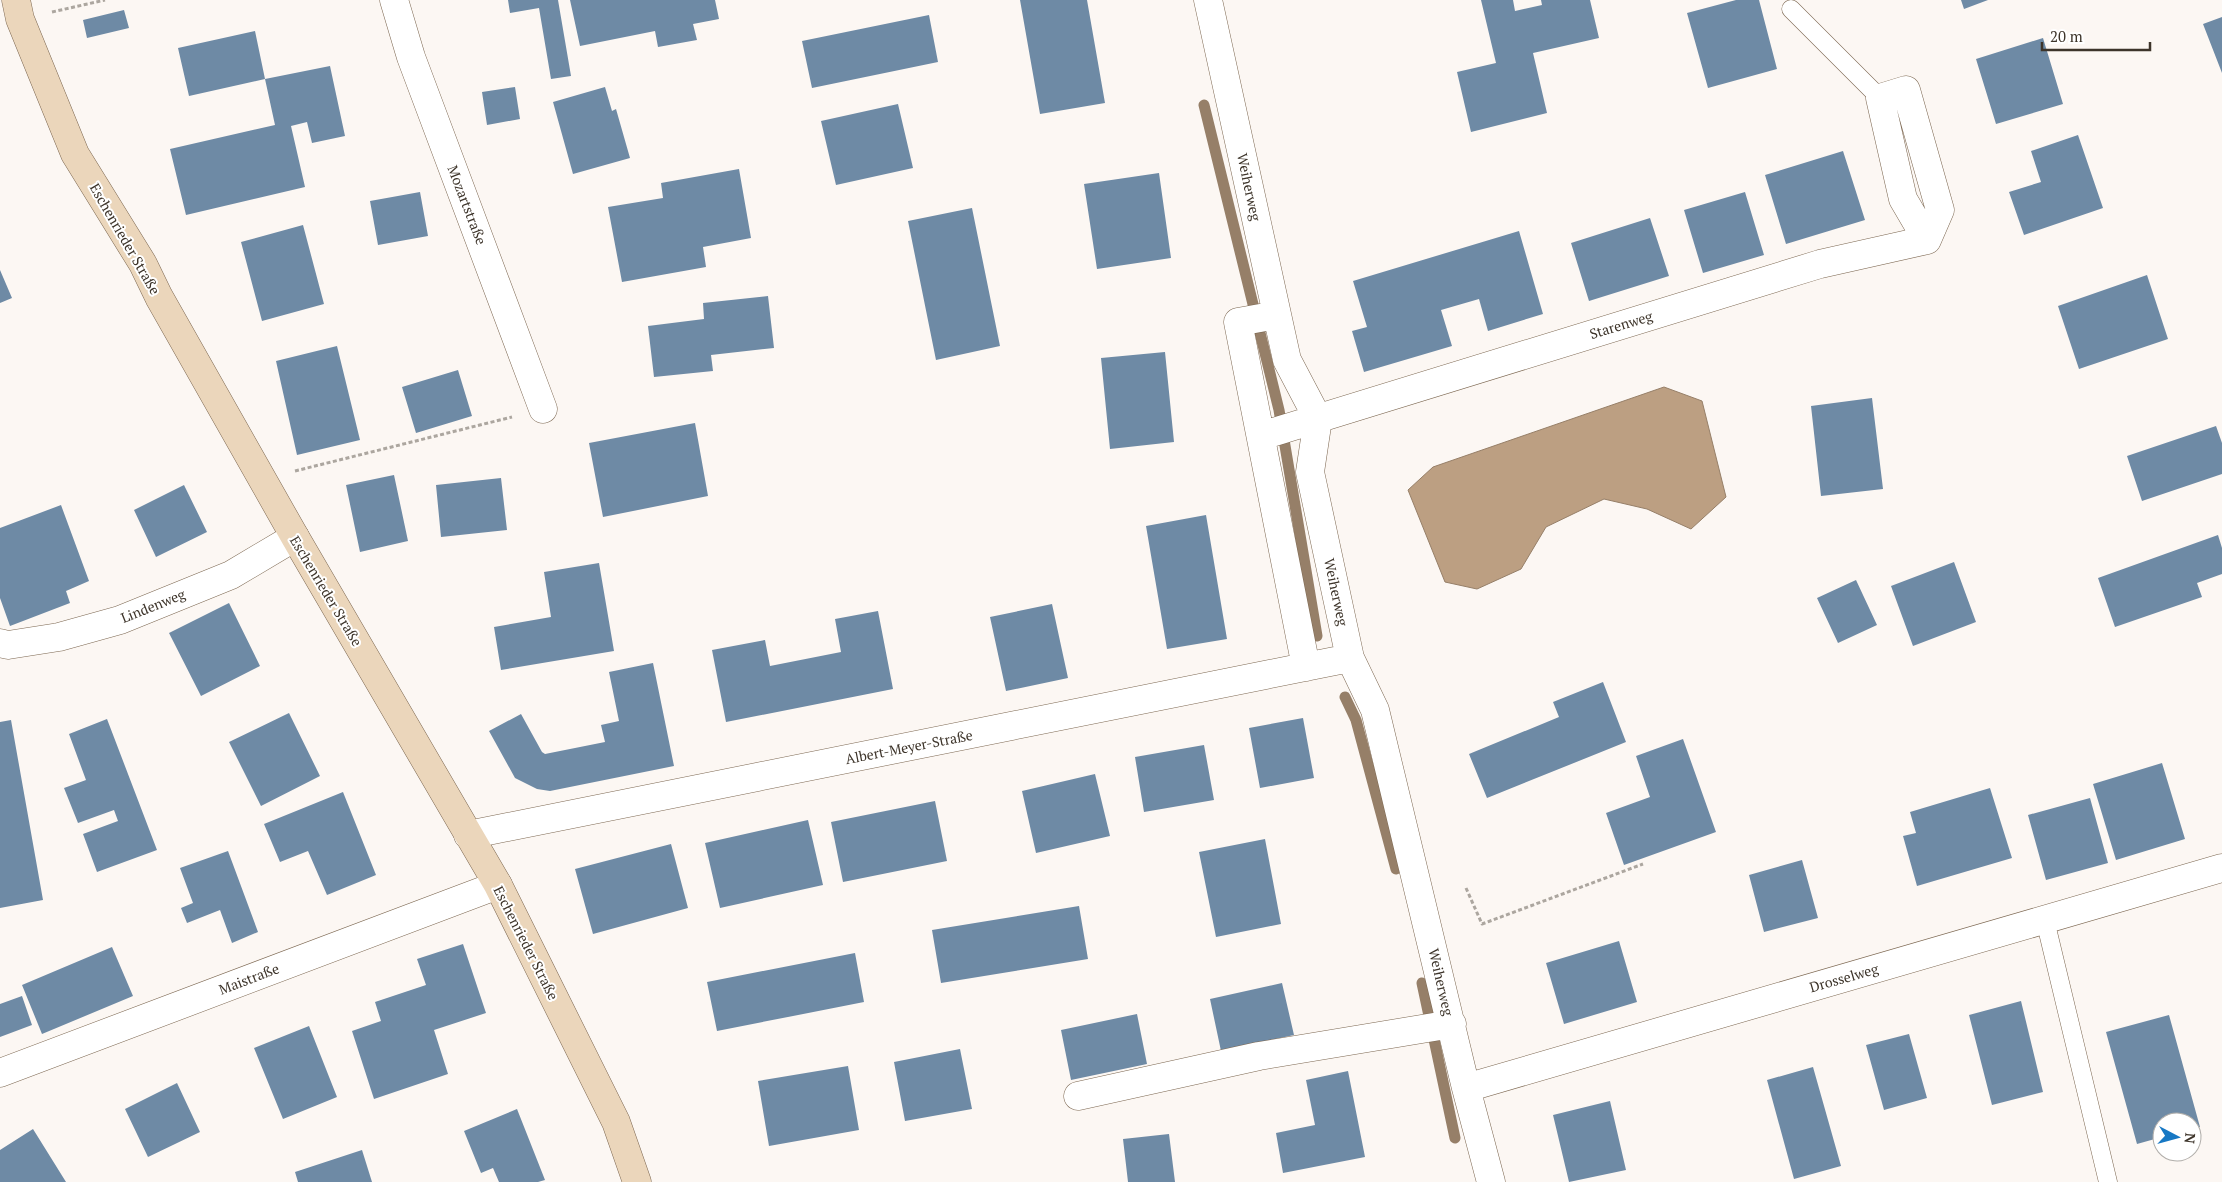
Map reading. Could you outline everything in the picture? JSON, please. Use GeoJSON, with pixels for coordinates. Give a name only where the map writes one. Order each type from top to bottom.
{"type":"FeatureCollection","features":[{"type":"Feature","properties":{"kind":"street","name":"Eschenrieder Straße"},"geometry":{"type":"LineString","coordinates":[[16,0],[20,19],[75,154],[143,264],[158,297],[295,537],[498,884],[616,1122],[637,1182]]}},
{"type":"Feature","properties":{"kind":"street","name":"Mozartstraße"},"geometry":{"type":"LineString","coordinates":[[394,0],[411,57],[543,409]]}},
{"type":"Feature","properties":{"kind":"street","name":"Weiherweg"},"geometry":{"type":"LineString","coordinates":[[1208,0],[1265,317],[1287,360],[1309,422],[1310,472],[1350,658],[1375,710],[1437,1026],[1466,1088],[1491,1182]]}},
{"type":"Feature","properties":{"kind":"street","name":"Starenweg"},"geometry":{"type":"LineString","coordinates":[[1265,435],[1820,264],[1927,240],[1903,199],[1880,98]]}},
{"type":"Feature","properties":{"kind":"street"},"geometry":{"type":"LineString","coordinates":[[1265,317],[1238,322],[1265,435],[1306,667]]}},
{"type":"Feature","properties":{"kind":"street","name":"Lindenweg"},"geometry":{"type":"LineString","coordinates":[[0,643],[8,645],[59,637],[120,620],[231,575],[295,537]]}},
{"type":"Feature","properties":{"kind":"street","name":"Albert-Meyer-Straße"},"geometry":{"type":"LineString","coordinates":[[468,835],[1350,658]]}},
{"type":"Feature","properties":{"kind":"street","name":"Drosselweg"},"geometry":{"type":"LineString","coordinates":[[1466,1088],[2222,868]]}},
{"type":"Feature","properties":{"kind":"street","name":"Maistraße"},"geometry":{"type":"LineString","coordinates":[[0,1073],[498,884]]}},
{"type":"Feature","properties":{"kind":"street"},"geometry":{"type":"LineString","coordinates":[[1078,1096],[1259,1056],[1437,1026]]}},
{"type":"Feature","properties":{"kind":"lane"},"geometry":{"type":"LineString","coordinates":[[1791,9],[1880,98]]}},
{"type":"Feature","properties":{"kind":"lane"},"geometry":{"type":"LineString","coordinates":[[2045,920],[2108,1182]]}},
{"type":"Feature","properties":{"kind":"path"},"geometry":{"type":"LineString","coordinates":[[50,12],[105,0]]}},
{"type":"Feature","properties":{"kind":"path"},"geometry":{"type":"LineString","coordinates":[[292,471],[543,409]]}},
{"type":"Feature","properties":{"kind":"path"},"geometry":{"type":"LineString","coordinates":[[1466,888],[1482,924],[1643,864]]}},
{"type":"Feature","properties":{"kind":"shaded area"},"geometry":{"type":"Polygon","coordinates":[[[1664,387],[1702,401],[1726,497],[1691,529],[1647,509],[1604,499],[1546,527],[1521,569],[1477,589],[1445,582],[1408,490],[1433,467],[1664,387]]]}},
{"type":"Feature","properties":{"kind":"building"},"geometry":{"type":"Polygon","coordinates":[[[508,0],[558,0],[571,76],[551,79],[539,8],[510,13],[508,0]]]}},
{"type":"Feature","properties":{"kind":"building"},"geometry":{"type":"Polygon","coordinates":[[[570,0],[715,0],[719,19],[693,24],[697,40],[658,47],[655,31],[580,46],[570,0]]]}},
{"type":"Feature","properties":{"kind":"building"},"geometry":{"type":"Polygon","coordinates":[[[1020,0],[1087,0],[1105,103],[1040,114],[1020,0]]]}},
{"type":"Feature","properties":{"kind":"building"},"geometry":{"type":"Polygon","coordinates":[[[1481,0],[1513,0],[1515,11],[1542,5],[1541,0],[1590,0],[1599,38],[1533,53],[1547,113],[1471,132],[1457,72],[1496,63],[1481,0]]]}},
{"type":"Feature","properties":{"kind":"building"},"geometry":{"type":"Polygon","coordinates":[[[1736,0],[1759,0],[1777,69],[1708,88],[1687,13],[1736,0]]]}},
{"type":"Feature","properties":{"kind":"building"},"geometry":{"type":"Polygon","coordinates":[[[1961,0],[1988,0],[1964,9],[1961,0]]]}},
{"type":"Feature","properties":{"kind":"building"},"geometry":{"type":"Polygon","coordinates":[[[124,10],[129,28],[87,38],[83,20],[124,10]]]}},
{"type":"Feature","properties":{"kind":"building"},"geometry":{"type":"Polygon","coordinates":[[[929,15],[938,62],[812,88],[802,41],[929,15]]]}},
{"type":"Feature","properties":{"kind":"building"},"geometry":{"type":"Polygon","coordinates":[[[2222,17],[2222,73],[2203,24],[2222,17]]]}},
{"type":"Feature","properties":{"kind":"building"},"geometry":{"type":"Polygon","coordinates":[[[255,31],[265,79],[189,96],[178,48],[255,31]]]}},
{"type":"Feature","properties":{"kind":"building"},"geometry":{"type":"Polygon","coordinates":[[[2043,38],[2063,104],[1996,124],[1976,59],[2043,38]]]}},
{"type":"Feature","properties":{"kind":"building"},"geometry":{"type":"Polygon","coordinates":[[[330,66],[345,136],[312,143],[307,122],[291,126],[305,187],[186,215],[170,149],[275,125],[265,79],[330,66]]]}},
{"type":"Feature","properties":{"kind":"building"},"geometry":{"type":"Polygon","coordinates":[[[515,87],[520,119],[487,125],[482,92],[515,87]]]}},
{"type":"Feature","properties":{"kind":"building"},"geometry":{"type":"Polygon","coordinates":[[[605,87],[612,111],[616,109],[630,158],[573,174],[553,102],[605,87]]]}},
{"type":"Feature","properties":{"kind":"building"},"geometry":{"type":"Polygon","coordinates":[[[898,104],[913,168],[836,185],[821,121],[898,104]]]}},
{"type":"Feature","properties":{"kind":"building"},"geometry":{"type":"Polygon","coordinates":[[[2078,135],[2103,208],[2024,235],[2009,192],[2041,182],[2031,151],[2078,135]]]}},
{"type":"Feature","properties":{"kind":"building"},"geometry":{"type":"Polygon","coordinates":[[[1843,151],[1865,220],[1786,244],[1765,175],[1843,151]]]}},
{"type":"Feature","properties":{"kind":"building"},"geometry":{"type":"Polygon","coordinates":[[[739,169],[751,238],[703,247],[706,267],[622,282],[608,207],[663,198],[661,183],[739,169]]]}},
{"type":"Feature","properties":{"kind":"building"},"geometry":{"type":"Polygon","coordinates":[[[1159,173],[1171,258],[1097,269],[1084,184],[1159,173]]]}},
{"type":"Feature","properties":{"kind":"building"},"geometry":{"type":"Polygon","coordinates":[[[420,192],[428,236],[378,245],[370,201],[420,192]]]}},
{"type":"Feature","properties":{"kind":"building"},"geometry":{"type":"Polygon","coordinates":[[[1745,192],[1764,255],[1703,273],[1684,210],[1745,192]]]}},
{"type":"Feature","properties":{"kind":"building"},"geometry":{"type":"Polygon","coordinates":[[[972,208],[1000,346],[936,360],[908,221],[972,208]]]}},
{"type":"Feature","properties":{"kind":"building"},"geometry":{"type":"Polygon","coordinates":[[[1650,218],[1669,276],[1589,301],[1571,243],[1650,218]]]}},
{"type":"Feature","properties":{"kind":"building"},"geometry":{"type":"Polygon","coordinates":[[[303,225],[324,304],[262,321],[241,242],[303,225]]]}},
{"type":"Feature","properties":{"kind":"building"},"geometry":{"type":"Polygon","coordinates":[[[1519,231],[1543,314],[1488,331],[1479,299],[1441,310],[1452,346],[1364,372],[1352,331],[1367,327],[1353,281],[1519,231]]]}},
{"type":"Feature","properties":{"kind":"building"},"geometry":{"type":"Polygon","coordinates":[[[0,270],[12,298],[0,303],[0,270]]]}},
{"type":"Feature","properties":{"kind":"building"},"geometry":{"type":"Polygon","coordinates":[[[2147,275],[2168,339],[2079,369],[2058,306],[2147,275]]]}},
{"type":"Feature","properties":{"kind":"building"},"geometry":{"type":"Polygon","coordinates":[[[768,296],[774,348],[711,355],[713,371],[654,377],[648,326],[704,319],[703,303],[768,296]]]}},
{"type":"Feature","properties":{"kind":"building"},"geometry":{"type":"Polygon","coordinates":[[[337,346],[360,440],[297,455],[276,361],[337,346]]]}},
{"type":"Feature","properties":{"kind":"building"},"geometry":{"type":"Polygon","coordinates":[[[1165,352],[1174,442],[1110,449],[1101,358],[1165,352]]]}},
{"type":"Feature","properties":{"kind":"building"},"geometry":{"type":"Polygon","coordinates":[[[458,370],[472,416],[416,433],[402,387],[458,370]]]}},
{"type":"Feature","properties":{"kind":"building"},"geometry":{"type":"Polygon","coordinates":[[[1872,398],[1883,489],[1821,496],[1811,406],[1872,398]]]}},
{"type":"Feature","properties":{"kind":"building"},"geometry":{"type":"Polygon","coordinates":[[[695,423],[708,496],[603,517],[589,443],[695,423]]]}},
{"type":"Feature","properties":{"kind":"building"},"geometry":{"type":"Polygon","coordinates":[[[2216,426],[2222,443],[2222,474],[2142,501],[2127,456],[2216,426]]]}},
{"type":"Feature","properties":{"kind":"building"},"geometry":{"type":"Polygon","coordinates":[[[394,475],[408,541],[360,552],[346,485],[394,475]]]}},
{"type":"Feature","properties":{"kind":"building"},"geometry":{"type":"Polygon","coordinates":[[[501,478],[507,530],[441,537],[436,485],[501,478]]]}},
{"type":"Feature","properties":{"kind":"building"},"geometry":{"type":"Polygon","coordinates":[[[184,485],[207,532],[156,557],[134,510],[184,485]]]}},
{"type":"Feature","properties":{"kind":"building"},"geometry":{"type":"Polygon","coordinates":[[[61,505],[89,581],[66,591],[70,603],[10,626],[0,598],[0,528],[61,505]]]}},
{"type":"Feature","properties":{"kind":"building"},"geometry":{"type":"Polygon","coordinates":[[[1206,515],[1227,639],[1167,649],[1146,526],[1206,515]]]}},
{"type":"Feature","properties":{"kind":"building"},"geometry":{"type":"Polygon","coordinates":[[[2218,535],[2222,548],[2222,574],[2197,583],[2202,597],[2115,627],[2098,578],[2218,535]]]}},
{"type":"Feature","properties":{"kind":"building"},"geometry":{"type":"Polygon","coordinates":[[[1954,562],[1976,622],[1913,646],[1891,586],[1954,562]]]}},
{"type":"Feature","properties":{"kind":"building"},"geometry":{"type":"Polygon","coordinates":[[[599,563],[614,651],[501,670],[494,627],[551,617],[544,572],[599,563]]]}},
{"type":"Feature","properties":{"kind":"building"},"geometry":{"type":"Polygon","coordinates":[[[1856,580],[1877,625],[1838,643],[1817,598],[1856,580]]]}},
{"type":"Feature","properties":{"kind":"building"},"geometry":{"type":"Polygon","coordinates":[[[229,603],[260,666],[201,696],[169,633],[229,603]]]}},
{"type":"Feature","properties":{"kind":"building"},"geometry":{"type":"Polygon","coordinates":[[[1052,604],[1068,678],[1006,691],[990,617],[1052,604]]]}},
{"type":"Feature","properties":{"kind":"building"},"geometry":{"type":"Polygon","coordinates":[[[878,611],[893,689],[726,722],[712,650],[765,640],[770,666],[841,652],[835,619],[878,611]]]}},
{"type":"Feature","properties":{"kind":"building"},"geometry":{"type":"Polygon","coordinates":[[[653,663],[674,766],[550,791],[537,789],[515,778],[489,731],[521,714],[542,752],[545,754],[605,742],[601,725],[619,721],[609,672],[653,663]]]}},
{"type":"Feature","properties":{"kind":"building"},"geometry":{"type":"Polygon","coordinates":[[[1603,682],[1626,742],[1487,798],[1469,754],[1559,717],[1553,702],[1603,682]]]}},
{"type":"Feature","properties":{"kind":"building"},"geometry":{"type":"Polygon","coordinates":[[[289,713],[320,776],[261,806],[229,742],[289,713]]]}},
{"type":"Feature","properties":{"kind":"building"},"geometry":{"type":"Polygon","coordinates":[[[1303,718],[1314,778],[1260,788],[1249,728],[1303,718]]]}},
{"type":"Feature","properties":{"kind":"building"},"geometry":{"type":"Polygon","coordinates":[[[107,719],[157,850],[97,872],[83,834],[118,821],[114,810],[78,823],[64,788],[86,780],[69,734],[107,719]]]}},
{"type":"Feature","properties":{"kind":"building"},"geometry":{"type":"Polygon","coordinates":[[[11,720],[43,900],[0,908],[0,722],[11,720]]]}},
{"type":"Feature","properties":{"kind":"building"},"geometry":{"type":"Polygon","coordinates":[[[1683,739],[1716,832],[1624,865],[1606,813],[1650,797],[1636,756],[1683,739]]]}},
{"type":"Feature","properties":{"kind":"building"},"geometry":{"type":"Polygon","coordinates":[[[1204,745],[1214,800],[1144,812],[1135,757],[1204,745]]]}},
{"type":"Feature","properties":{"kind":"building"},"geometry":{"type":"Polygon","coordinates":[[[2162,763],[2185,839],[2116,860],[2093,784],[2162,763]]]}},
{"type":"Feature","properties":{"kind":"building"},"geometry":{"type":"Polygon","coordinates":[[[1095,774],[1110,836],[1036,853],[1022,791],[1095,774]]]}},
{"type":"Feature","properties":{"kind":"building"},"geometry":{"type":"Polygon","coordinates":[[[1990,788],[2012,858],[1917,886],[1903,836],[1916,833],[1910,812],[1990,788]]]}},
{"type":"Feature","properties":{"kind":"building"},"geometry":{"type":"Polygon","coordinates":[[[343,792],[376,875],[327,895],[308,851],[280,862],[264,824],[343,792]]]}},
{"type":"Feature","properties":{"kind":"building"},"geometry":{"type":"Polygon","coordinates":[[[2090,798],[2108,863],[2046,880],[2028,815],[2090,798]]]}},
{"type":"Feature","properties":{"kind":"building"},"geometry":{"type":"Polygon","coordinates":[[[935,801],[947,861],[843,882],[831,822],[935,801]]]}},
{"type":"Feature","properties":{"kind":"building"},"geometry":{"type":"Polygon","coordinates":[[[808,820],[823,885],[720,908],[705,843],[808,820]]]}},
{"type":"Feature","properties":{"kind":"building"},"geometry":{"type":"Polygon","coordinates":[[[1265,839],[1281,924],[1216,937],[1199,852],[1265,839]]]}},
{"type":"Feature","properties":{"kind":"building"},"geometry":{"type":"Polygon","coordinates":[[[671,844],[688,908],[593,934],[575,869],[671,844]]]}},
{"type":"Feature","properties":{"kind":"building"},"geometry":{"type":"Polygon","coordinates":[[[228,851],[258,932],[232,943],[220,910],[187,923],[181,908],[193,903],[180,868],[228,851]]]}},
{"type":"Feature","properties":{"kind":"building"},"geometry":{"type":"Polygon","coordinates":[[[1802,860],[1818,918],[1764,932],[1749,875],[1802,860]]]}},
{"type":"Feature","properties":{"kind":"building"},"geometry":{"type":"Polygon","coordinates":[[[1079,906],[1088,959],[941,983],[932,930],[1079,906]]]}},
{"type":"Feature","properties":{"kind":"building"},"geometry":{"type":"Polygon","coordinates":[[[1619,941],[1637,1002],[1564,1024],[1546,963],[1619,941]]]}},
{"type":"Feature","properties":{"kind":"building"},"geometry":{"type":"Polygon","coordinates":[[[463,944],[486,1013],[434,1030],[448,1074],[374,1099],[352,1031],[381,1021],[375,1002],[426,985],[417,959],[463,944]]]}},
{"type":"Feature","properties":{"kind":"building"},"geometry":{"type":"Polygon","coordinates":[[[112,947],[133,996],[42,1034],[22,985],[112,947]]]}},
{"type":"Feature","properties":{"kind":"building"},"geometry":{"type":"Polygon","coordinates":[[[855,953],[864,1002],[717,1031],[707,982],[855,953]]]}},
{"type":"Feature","properties":{"kind":"building"},"geometry":{"type":"Polygon","coordinates":[[[1282,983],[1294,1035],[1221,1051],[1210,999],[1282,983]]]}},
{"type":"Feature","properties":{"kind":"building"},"geometry":{"type":"Polygon","coordinates":[[[22,996],[32,1025],[0,1037],[0,1004],[22,996]]]}},
{"type":"Feature","properties":{"kind":"building"},"geometry":{"type":"Polygon","coordinates":[[[2021,1001],[2043,1092],[1992,1105],[1969,1015],[2021,1001]]]}},
{"type":"Feature","properties":{"kind":"building"},"geometry":{"type":"Polygon","coordinates":[[[1137,1014],[1147,1064],[1071,1080],[1061,1030],[1137,1014]]]}},
{"type":"Feature","properties":{"kind":"building"},"geometry":{"type":"Polygon","coordinates":[[[2169,1015],[2196,1112],[2152,1112],[2152,1140],[2137,1144],[2106,1032],[2169,1015]]]}},
{"type":"Feature","properties":{"kind":"building"},"geometry":{"type":"Polygon","coordinates":[[[309,1026],[337,1097],[283,1119],[254,1048],[309,1026]]]}},
{"type":"Feature","properties":{"kind":"building"},"geometry":{"type":"Polygon","coordinates":[[[1909,1034],[1927,1098],[1884,1110],[1866,1045],[1909,1034]]]}},
{"type":"Feature","properties":{"kind":"building"},"geometry":{"type":"Polygon","coordinates":[[[960,1049],[972,1109],[905,1121],[894,1062],[960,1049]]]}},
{"type":"Feature","properties":{"kind":"building"},"geometry":{"type":"Polygon","coordinates":[[[848,1066],[859,1130],[769,1146],[758,1081],[848,1066]]]}},
{"type":"Feature","properties":{"kind":"building"},"geometry":{"type":"Polygon","coordinates":[[[1813,1067],[1841,1166],[1794,1179],[1767,1080],[1813,1067]]]}},
{"type":"Feature","properties":{"kind":"building"},"geometry":{"type":"Polygon","coordinates":[[[1348,1071],[1365,1157],[1283,1173],[1276,1133],[1315,1125],[1306,1080],[1348,1071]]]}},
{"type":"Feature","properties":{"kind":"building"},"geometry":{"type":"Polygon","coordinates":[[[177,1083],[200,1132],[148,1157],[125,1109],[177,1083]]]}},
{"type":"Feature","properties":{"kind":"building"},"geometry":{"type":"Polygon","coordinates":[[[1610,1101],[1626,1170],[1569,1182],[1553,1115],[1610,1101]]]}},
{"type":"Feature","properties":{"kind":"building"},"geometry":{"type":"Polygon","coordinates":[[[517,1109],[545,1180],[538,1182],[499,1182],[493,1168],[481,1173],[464,1131],[517,1109]]]}},
{"type":"Feature","properties":{"kind":"building"},"geometry":{"type":"Polygon","coordinates":[[[33,1129],[66,1182],[0,1182],[0,1150],[33,1129]]]}},
{"type":"Feature","properties":{"kind":"building"},"geometry":{"type":"Polygon","coordinates":[[[1169,1134],[1175,1182],[1128,1182],[1123,1139],[1169,1134]]]}},
{"type":"Feature","properties":{"kind":"building"},"geometry":{"type":"Polygon","coordinates":[[[362,1150],[372,1182],[298,1182],[295,1172],[362,1150]]]}},
{"type":"Feature","properties":{"kind":"waterway"},"geometry":{"type":"LineString","coordinates":[[1204,105],[1279,410],[1317,636]]}},
{"type":"Feature","properties":{"kind":"waterway"},"geometry":{"type":"LineString","coordinates":[[1345,697],[1356,720],[1396,869]]}},
{"type":"Feature","properties":{"kind":"waterway"},"geometry":{"type":"LineString","coordinates":[[1422,983],[1455,1138]]}}]}
